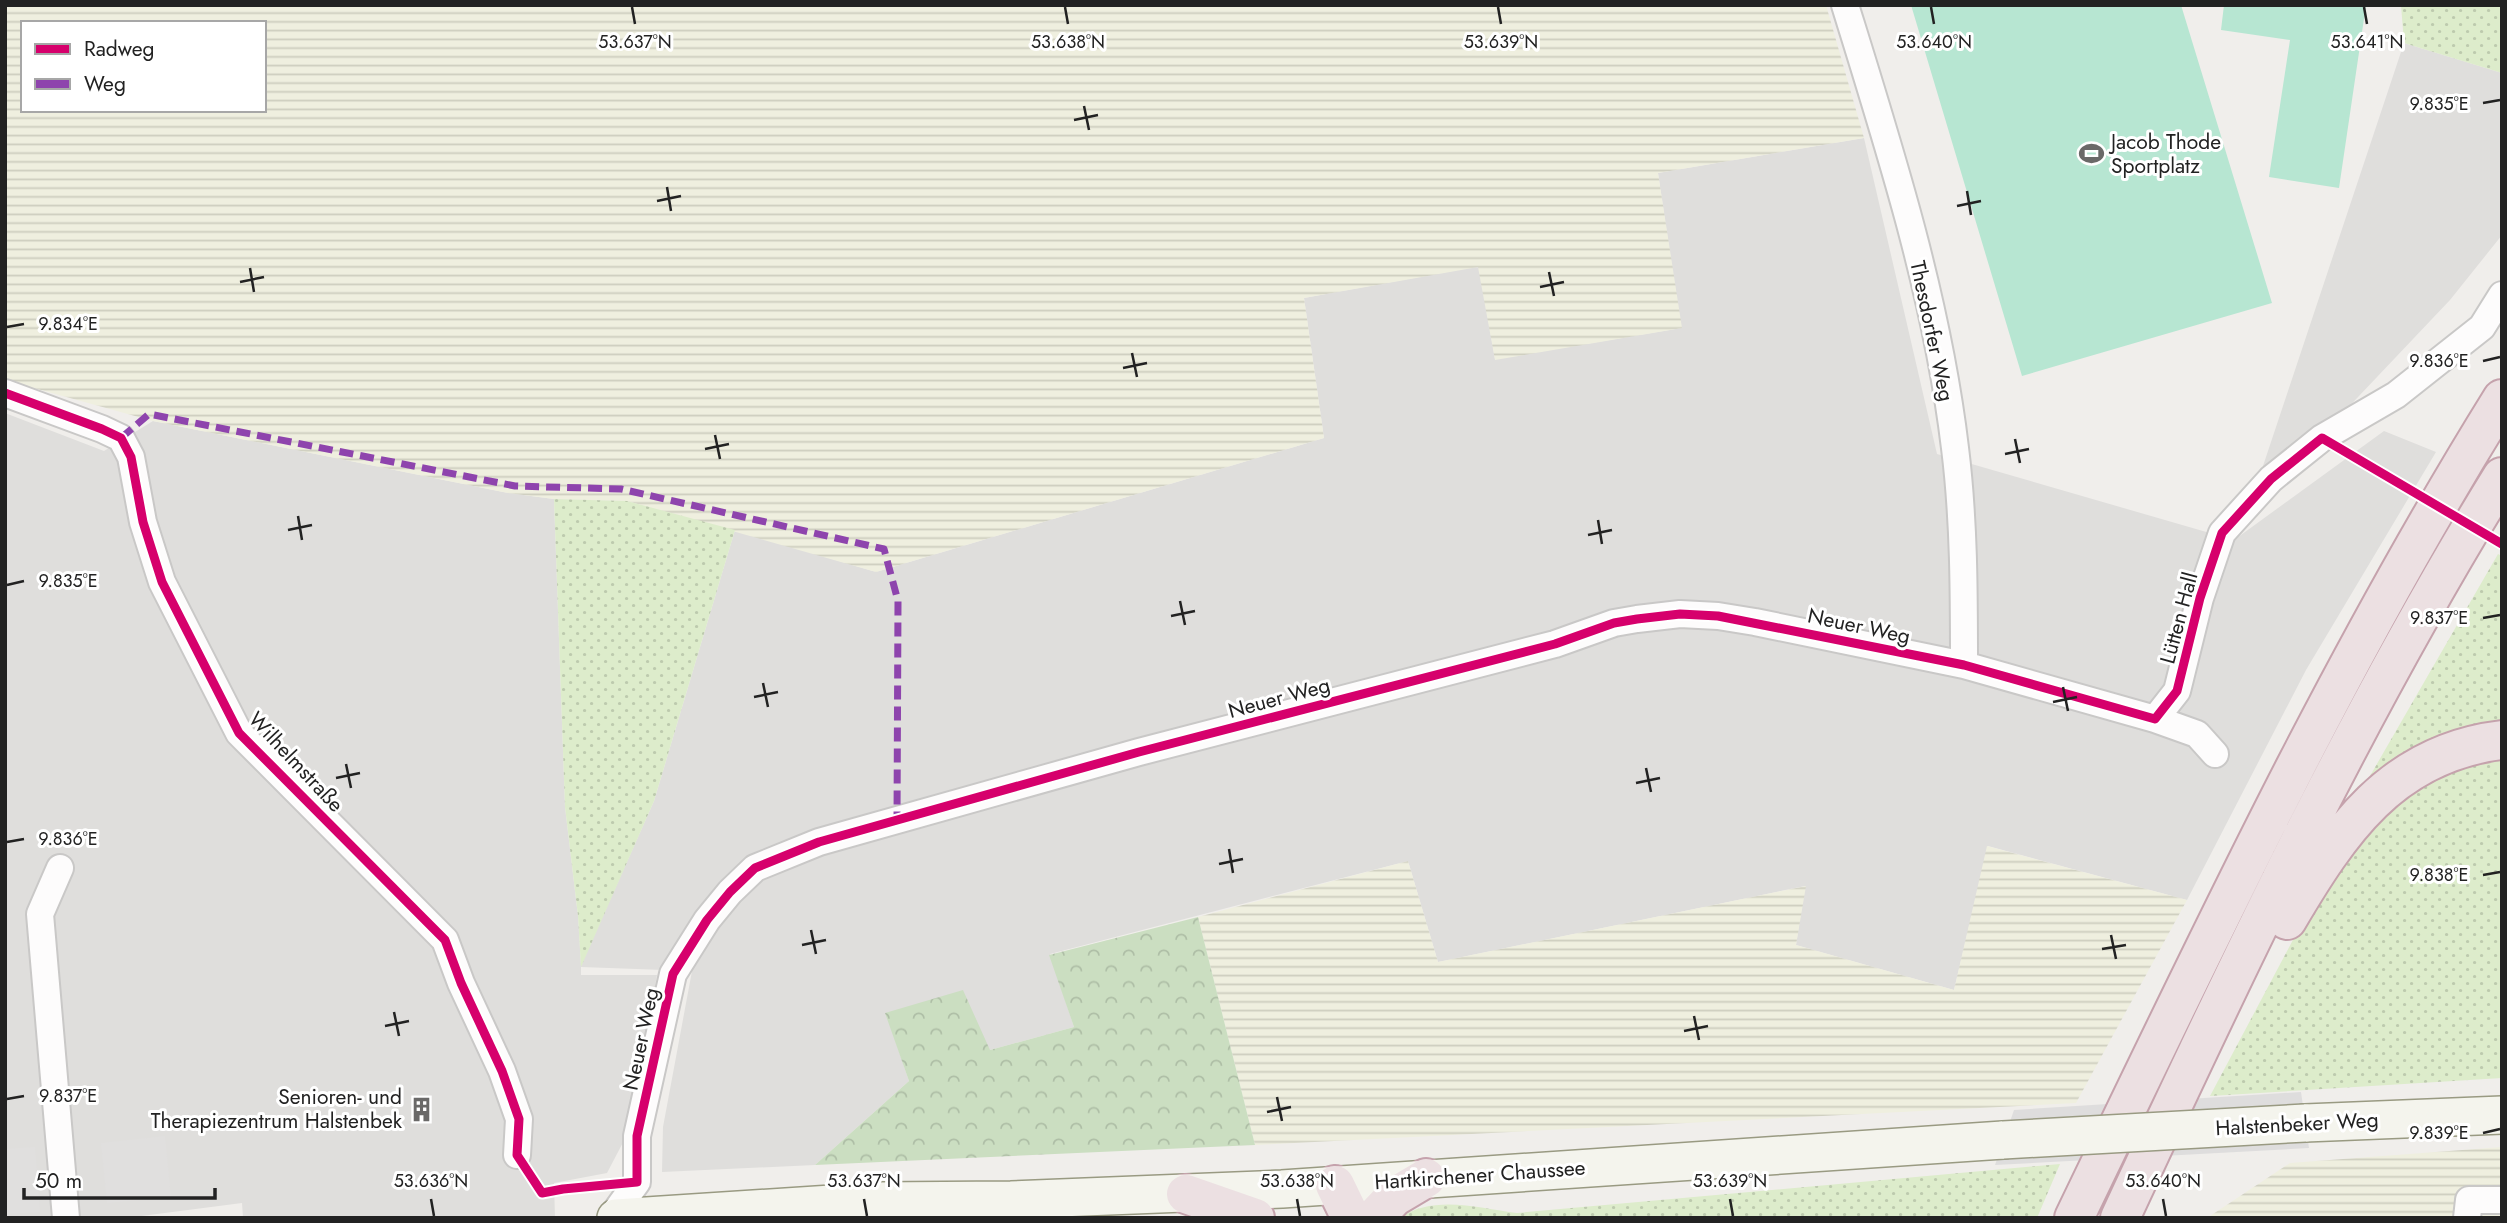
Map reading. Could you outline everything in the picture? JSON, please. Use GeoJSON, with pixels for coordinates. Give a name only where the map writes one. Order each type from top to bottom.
{"type":"FeatureCollection","features":[{"type":"Feature","properties":{"kind":"highway"},"geometry":{"type":"LineString","coordinates":[[2074,1218],[2278,799],[2457,472],[2502,400]]}},
{"type":"Feature","properties":{"kind":"highway"},"geometry":{"type":"LineString","coordinates":[[2120,1218],[2289,864],[2396,662],[2502,477]]}},
{"type":"Feature","properties":{"kind":"highway"},"geometry":{"type":"LineString","coordinates":[[2199,1048],[2273,943],[2312,877],[2355,818],[2402,776],[2448,752],[2502,740]]}},
{"type":"Feature","properties":{"kind":"highway"},"geometry":{"type":"LineString","coordinates":[[1374,1218],[1394,1197],[1426,1178]]}},
{"type":"Feature","properties":{"kind":"highway"},"geometry":{"type":"LineString","coordinates":[[1186,1194],[1255,1218]]}},
{"type":"Feature","properties":{"kind":"main road","name":"Halstenbeker Weg"},"geometry":{"type":"LineString","coordinates":[[2134,1132],[2502,1115]]}},
{"type":"Feature","properties":{"kind":"main road","name":"Hartkirchener Chaussee"},"geometry":{"type":"LineString","coordinates":[[613,1218],[877,1201],[1186,1194],[1336,1207],[1426,1178],[2134,1132]]}},
{"type":"Feature","properties":{"kind":"street","name":"Thesdorfer Weg"},"geometry":{"type":"LineString","coordinates":[[1845,5],[1903,193],[1942,369],[1955,449],[1964,566],[1964,665]]}},
{"type":"Feature","properties":{"kind":"street","name":"Lütten Hall"},"geometry":{"type":"LineString","coordinates":[[2155,719],[2177,691],[2200,598],[2222,533],[2271,479],[2322,438],[2396,394],[2482,327],[2502,295]]}},
{"type":"Feature","properties":{"kind":"street","name":"Wilhelmstraße"},"geometry":{"type":"LineString","coordinates":[[5,393],[121,438],[131,457],[143,522],[162,582],[239,733],[445,940],[519,1119],[517,1155]]}},
{"type":"Feature","properties":{"kind":"street","name":"Neuer Weg"},"geometry":{"type":"LineString","coordinates":[[613,1218],[637,1182],[638,1136],[673,974],[707,920],[730,892],[755,868],[790,852],[1139,752],[1555,644],[1614,623],[1680,614],[1726,617],[1964,665],[2155,719],[2197,734],[2215,754]]}},
{"type":"Feature","properties":{"kind":"street"},"geometry":{"type":"LineString","coordinates":[[60,867],[40,914],[66,1218]]}},
{"type":"Feature","properties":{"kind":"street"},"geometry":{"type":"LineString","coordinates":[[2467,1218],[2469,1200],[2502,1200]]}},
{"type":"Feature","properties":{"kind":"shaded area"},"geometry":{"type":"Polygon","coordinates":[[[2404,43],[2502,73],[2502,235],[2450,300],[2247,514],[2404,43]]]}},
{"type":"Feature","properties":{"kind":"shaded area"},"geometry":{"type":"Polygon","coordinates":[[[1864,138],[1937,454],[2234,540],[2384,431],[2436,452],[2306,670],[2187,900],[1988,846],[1954,990],[1796,945],[1805,886],[1438,962],[1408,861],[1050,954],[1074,1027],[990,1050],[886,1013],[909,1081],[815,1165],[662,1172],[663,1127],[692,971],[581,967],[581,975],[657,975],[629,1131],[607,1173],[554,1183],[555,1218],[243,1218],[242,1203],[126,1218],[5,1218],[5,413],[104,451],[153,421],[508,493],[554,499],[565,807],[581,965],[654,801],[735,530],[876,572],[1324,438],[1304,298],[1479,266],[1495,359],[1681,328],[1658,173],[1864,138]]]}},
{"type":"Feature","properties":{"kind":"shaded area"},"geometry":{"type":"Polygon","coordinates":[[[165,1136],[171,1197],[107,1203],[101,1143],[165,1136]]]}},
{"type":"Feature","properties":{"kind":"shaded area"},"geometry":{"type":"Polygon","coordinates":[[[35,1147],[40,1212],[5,1214],[5,1149],[35,1147]]]}},
{"type":"Feature","properties":{"kind":"green space"},"geometry":{"type":"Polygon","coordinates":[[[5,5],[1826,5],[1864,138],[1658,173],[1682,328],[1495,360],[1478,267],[1304,298],[1324,438],[876,572],[627,501],[554,499],[508,493],[153,421],[5,380],[5,5]]]}},
{"type":"Feature","properties":{"kind":"green space","name":"Jacob Thode Sportplatz"},"geometry":{"type":"Polygon","coordinates":[[[1911,5],[2181,5],[2272,303],[2022,376],[1911,5]]]}},
{"type":"Feature","properties":{"kind":"green space"},"geometry":{"type":"Polygon","coordinates":[[[2224,5],[2366,5],[2339,188],[2269,177],[2290,40],[2221,30],[2224,5]]]}},
{"type":"Feature","properties":{"kind":"green space"},"geometry":{"type":"Polygon","coordinates":[[[2401,5],[2502,5],[2502,73],[2404,43],[2401,5]]]}},
{"type":"Feature","properties":{"kind":"green space"},"geometry":{"type":"Polygon","coordinates":[[[554,499],[627,501],[735,530],[654,801],[581,967],[565,807],[554,499]]]}},
{"type":"Feature","properties":{"kind":"green space"},"geometry":{"type":"Polygon","coordinates":[[[2498,554],[2502,556],[2502,726],[2359,795],[2498,554]]]}},
{"type":"Feature","properties":{"kind":"green space"},"geometry":{"type":"Polygon","coordinates":[[[2502,754],[2502,1078],[2210,1096],[2302,923],[2343,860],[2391,804],[2435,771],[2502,754]]]}},
{"type":"Feature","properties":{"kind":"green space"},"geometry":{"type":"Polygon","coordinates":[[[1987,846],[2187,900],[2076,1103],[1255,1145],[1198,917],[1408,861],[1438,962],[1806,886],[1796,945],[1954,990],[1987,846]]]}},
{"type":"Feature","properties":{"kind":"green space"},"geometry":{"type":"Polygon","coordinates":[[[1198,917],[1255,1145],[815,1165],[909,1081],[885,1013],[963,990],[990,1050],[1074,1027],[1049,955],[1198,917]]]}},
{"type":"Feature","properties":{"kind":"green space"},"geometry":{"type":"Polygon","coordinates":[[[2502,1147],[2502,1218],[2207,1218],[2290,1163],[2502,1147]]]}},
{"type":"Feature","properties":{"kind":"green space"},"geometry":{"type":"Polygon","coordinates":[[[2060,1164],[2037,1218],[1399,1218],[1427,1206],[1472,1206],[1517,1213],[2060,1164]]]}},
{"type":"Feature","properties":{"kind":"pier"},"geometry":{"type":"Polygon","coordinates":[[[2301,1092],[2309,1148],[1995,1165],[2014,1110],[2301,1092]]]}},
{"type":"Feature","properties":{"kind":"marked path"},"geometry":{"type":"LineString","coordinates":[[121,438],[149,414],[515,486],[621,489],[884,549],[898,601],[897,820]]}},
{"type":"Feature","properties":{"kind":"cycle path"},"geometry":{"type":"LineString","coordinates":[[5,393],[121,438],[131,457],[143,522],[162,582],[239,733],[445,940],[461,983],[502,1071],[519,1119],[517,1155],[542,1193],[637,1182],[637,1136],[673,974],[707,920],[755,868],[819,842],[1139,752],[1555,644],[1614,623],[1680,614],[1718,616],[1964,665],[2155,719],[2177,691],[2200,598],[2222,533],[2271,479],[2322,438],[2502,544]]}},
{"type":"Feature","properties":{"kind":"place","name":"Jacob Thode Sportplatz"},"geometry":{"type":"Point","coordinates":[2091,154]}},
{"type":"Feature","properties":{"kind":"place","name":"Senioren- und Therapiezentrum Halstenbek"},"geometry":{"type":"Point","coordinates":[422,1109]}}]}
